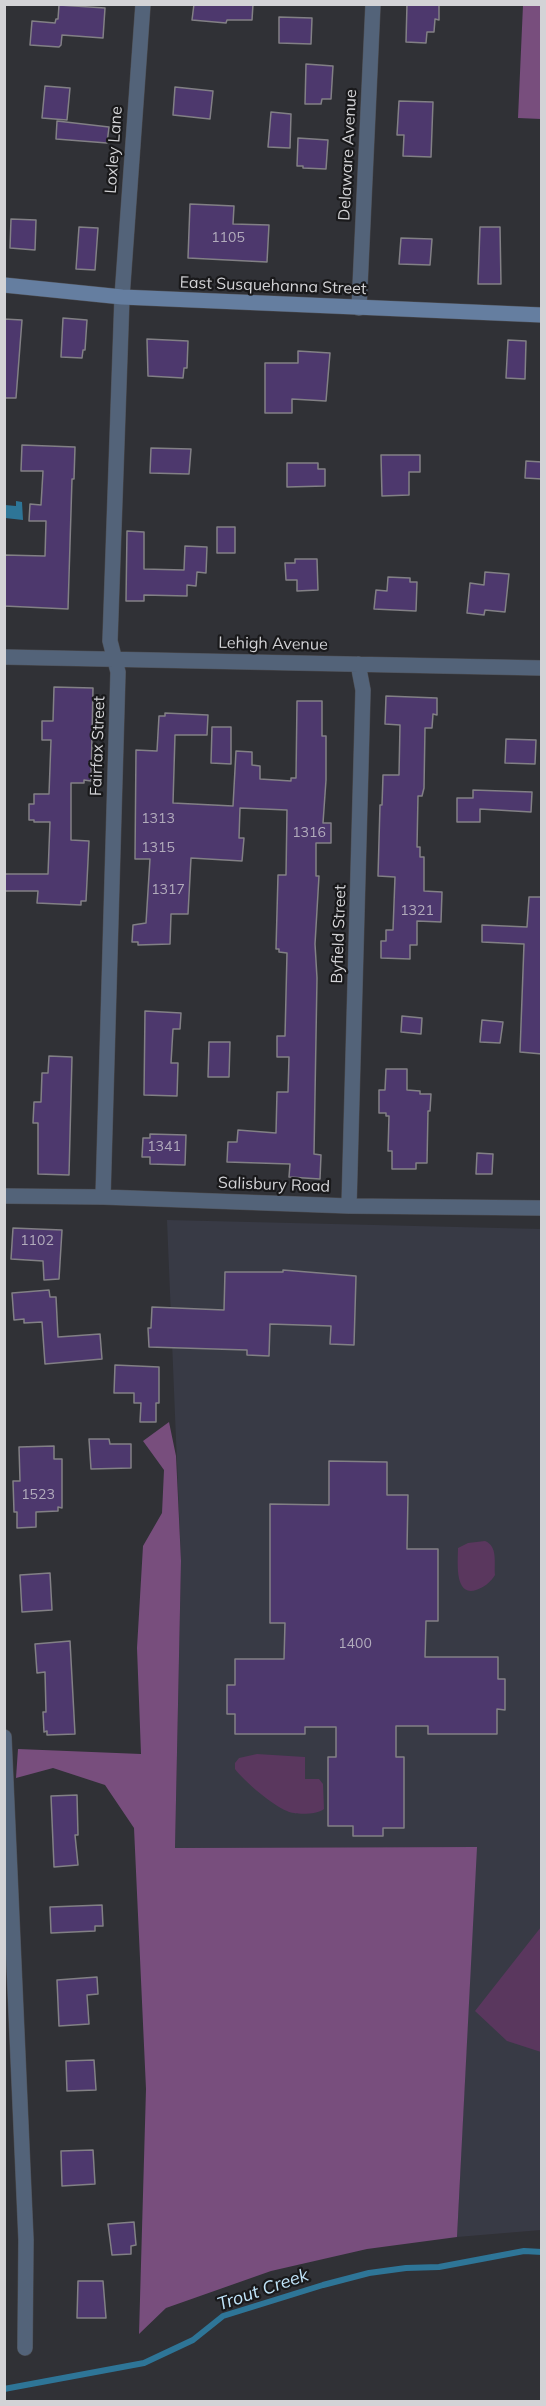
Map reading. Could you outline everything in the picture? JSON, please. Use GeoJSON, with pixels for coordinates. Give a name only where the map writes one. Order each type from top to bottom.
{"type":"FeatureCollection","features":[{"type":"Feature","properties":{"kind":"main road","name":"East Susquehanna Street"},"geometry":{"type":"LineString","coordinates":[[4,285],[122,297],[542,315]]}},
{"type":"Feature","properties":{"kind":"street","name":"Loxley Lane"},"geometry":{"type":"LineString","coordinates":[[122,297],[143,4]]}},
{"type":"Feature","properties":{"kind":"street","name":"Delaware Avenue"},"geometry":{"type":"LineString","coordinates":[[359,308],[373,4]]}},
{"type":"Feature","properties":{"kind":"street","name":"Fairfax Street"},"geometry":{"type":"LineString","coordinates":[[103,1197],[118,672],[110,641],[122,297]]}},
{"type":"Feature","properties":{"kind":"street","name":"Lehigh Avenue"},"geometry":{"type":"LineString","coordinates":[[4,657],[542,668]]}},
{"type":"Feature","properties":{"kind":"street","name":"Byfield Street"},"geometry":{"type":"LineString","coordinates":[[350,1206],[363,690],[358,664]]}},
{"type":"Feature","properties":{"kind":"street","name":"Salisbury Road"},"geometry":{"type":"LineString","coordinates":[[4,1196],[103,1197],[350,1206],[542,1208]]}},
{"type":"Feature","properties":{"kind":"street"},"geometry":{"type":"LineString","coordinates":[[4,1737],[26,2240],[25,2348]]}},
{"type":"Feature","properties":{"kind":"shaded area"},"geometry":{"type":"Polygon","coordinates":[[[523,5],[541,5],[541,119],[518,118],[523,5]]]}},
{"type":"Feature","properties":{"kind":"shaded area"},"geometry":{"type":"Polygon","coordinates":[[[167,1220],[541,1229],[541,2230],[457,2237],[476,1847],[175,1848],[181,1561],[167,1220]]]}},
{"type":"Feature","properties":{"kind":"shaded area"},"geometry":{"type":"Polygon","coordinates":[[[169,1422],[176,1456],[181,1561],[175,1848],[477,1847],[457,2237],[367,2249],[271,2271],[166,2308],[139,2334],[146,2089],[134,1828],[105,1785],[53,1768],[16,1778],[18,1749],[141,1754],[137,1648],[143,1546],[162,1513],[164,1470],[143,1441],[169,1422]]]}},
{"type":"Feature","properties":{"kind":"shaded area"},"geometry":{"type":"Polygon","coordinates":[[[485,1541],[494,1551],[495,1575],[484,1586],[469,1591],[464,1588],[459,1576],[458,1548],[468,1543],[485,1541]]]}},
{"type":"Feature","properties":{"kind":"shaded area"},"geometry":{"type":"Polygon","coordinates":[[[257,1754],[305,1757],[305,1779],[319,1779],[323,1784],[324,1809],[300,1814],[291,1812],[274,1804],[259,1792],[235,1769],[235,1763],[239,1758],[257,1754]]]}},
{"type":"Feature","properties":{"kind":"shaded area"},"geometry":{"type":"Polygon","coordinates":[[[541,1927],[541,2052],[507,2041],[475,2011],[541,1927]]]}},
{"type":"Feature","properties":{"kind":"water"},"geometry":{"type":"Polygon","coordinates":[[[16,501],[22,502],[23,520],[5,518],[5,505],[16,506],[16,501]]]}},
{"type":"Feature","properties":{"kind":"building"},"geometry":{"type":"Polygon","coordinates":[[[194,4],[253,4],[252,20],[227,20],[226,23],[192,20],[194,4]]]}},
{"type":"Feature","properties":{"kind":"building"},"geometry":{"type":"Polygon","coordinates":[[[407,4],[439,4],[439,20],[435,19],[434,32],[427,32],[426,43],[406,42],[407,4]]]}},
{"type":"Feature","properties":{"kind":"building"},"geometry":{"type":"Polygon","coordinates":[[[59,5],[105,8],[103,38],[62,35],[59,47],[30,45],[32,21],[55,23],[58,19],[59,5]]]}},
{"type":"Feature","properties":{"kind":"building"},"geometry":{"type":"Polygon","coordinates":[[[279,17],[312,18],[311,44],[279,43],[279,17]]]}},
{"type":"Feature","properties":{"kind":"building"},"geometry":{"type":"Polygon","coordinates":[[[306,64],[333,66],[331,99],[322,99],[321,104],[305,104],[306,64]]]}},
{"type":"Feature","properties":{"kind":"building"},"geometry":{"type":"Polygon","coordinates":[[[45,86],[70,88],[67,120],[42,118],[45,86]]]}},
{"type":"Feature","properties":{"kind":"building"},"geometry":{"type":"Polygon","coordinates":[[[175,87],[213,91],[210,119],[173,115],[175,87]]]}},
{"type":"Feature","properties":{"kind":"building"},"geometry":{"type":"Polygon","coordinates":[[[399,101],[433,102],[431,157],[403,156],[404,135],[397,135],[399,101]]]}},
{"type":"Feature","properties":{"kind":"building"},"geometry":{"type":"Polygon","coordinates":[[[271,112],[291,114],[290,148],[268,147],[271,112]]]}},
{"type":"Feature","properties":{"kind":"building"},"geometry":{"type":"Polygon","coordinates":[[[57,121],[109,127],[107,143],[56,139],[57,121]]]}},
{"type":"Feature","properties":{"kind":"building"},"geometry":{"type":"Polygon","coordinates":[[[298,138],[328,140],[326,169],[297,166],[298,138]]]}},
{"type":"Feature","properties":{"kind":"building"},"geometry":{"type":"Polygon","coordinates":[[[190,204],[234,206],[233,224],[269,225],[267,262],[188,258],[190,204]]]}},
{"type":"Feature","properties":{"kind":"building"},"geometry":{"type":"Polygon","coordinates":[[[11,219],[36,220],[35,250],[10,248],[11,219]]]}},
{"type":"Feature","properties":{"kind":"building"},"geometry":{"type":"Polygon","coordinates":[[[79,227],[98,228],[95,270],[76,269],[79,227]]]}},
{"type":"Feature","properties":{"kind":"building"},"geometry":{"type":"Polygon","coordinates":[[[480,227],[500,227],[501,284],[478,284],[480,227]]]}},
{"type":"Feature","properties":{"kind":"building"},"geometry":{"type":"Polygon","coordinates":[[[401,238],[432,239],[430,265],[399,264],[401,238]]]}},
{"type":"Feature","properties":{"kind":"building"},"geometry":{"type":"Polygon","coordinates":[[[63,318],[87,320],[85,350],[83,350],[82,358],[61,357],[63,318]]]}},
{"type":"Feature","properties":{"kind":"building"},"geometry":{"type":"Polygon","coordinates":[[[4,319],[22,320],[16,398],[4,398],[4,319]]]}},
{"type":"Feature","properties":{"kind":"building"},"geometry":{"type":"Polygon","coordinates":[[[147,339],[188,341],[187,368],[184,368],[183,378],[148,376],[147,339]]]}},
{"type":"Feature","properties":{"kind":"building"},"geometry":{"type":"Polygon","coordinates":[[[508,340],[526,341],[525,379],[506,378],[508,340]]]}},
{"type":"Feature","properties":{"kind":"building"},"geometry":{"type":"Polygon","coordinates":[[[298,351],[330,353],[326,401],[292,399],[292,413],[265,413],[265,363],[298,363],[298,351]]]}},
{"type":"Feature","properties":{"kind":"building"},"geometry":{"type":"Polygon","coordinates":[[[22,445],[75,447],[68,609],[4,606],[4,555],[45,556],[46,521],[29,521],[30,504],[41,505],[43,471],[21,471],[22,445]]]}},
{"type":"Feature","properties":{"kind":"building"},"geometry":{"type":"Polygon","coordinates":[[[151,448],[191,449],[189,474],[150,473],[151,448]]]}},
{"type":"Feature","properties":{"kind":"building"},"geometry":{"type":"Polygon","coordinates":[[[381,455],[420,455],[420,472],[409,472],[409,495],[382,496],[381,455]]]}},
{"type":"Feature","properties":{"kind":"building"},"geometry":{"type":"Polygon","coordinates":[[[526,461],[542,462],[542,479],[525,478],[526,461]]]}},
{"type":"Feature","properties":{"kind":"building"},"geometry":{"type":"Polygon","coordinates":[[[287,463],[318,463],[318,469],[325,469],[325,486],[287,487],[287,463]]]}},
{"type":"Feature","properties":{"kind":"building"},"geometry":{"type":"Polygon","coordinates":[[[217,527],[235,527],[235,553],[217,553],[217,527]]]}},
{"type":"Feature","properties":{"kind":"building"},"geometry":{"type":"Polygon","coordinates":[[[127,531],[144,532],[144,569],[184,570],[185,546],[207,547],[206,573],[197,572],[196,586],[187,585],[187,596],[144,595],[144,601],[126,601],[127,531]]]}},
{"type":"Feature","properties":{"kind":"building"},"geometry":{"type":"Polygon","coordinates":[[[295,559],[317,559],[318,590],[297,591],[297,580],[286,580],[285,563],[295,563],[295,559]]]}},
{"type":"Feature","properties":{"kind":"building"},"geometry":{"type":"Polygon","coordinates":[[[485,572],[509,574],[505,612],[485,610],[484,615],[467,613],[470,583],[484,585],[485,572]]]}},
{"type":"Feature","properties":{"kind":"building"},"geometry":{"type":"Polygon","coordinates":[[[388,577],[410,578],[410,582],[417,582],[416,611],[374,609],[376,590],[387,591],[388,577]]]}},
{"type":"Feature","properties":{"kind":"building"},"geometry":{"type":"Polygon","coordinates":[[[54,687],[93,688],[91,781],[71,783],[71,840],[89,841],[86,901],[81,901],[81,905],[37,903],[38,891],[4,891],[4,874],[48,874],[50,822],[29,820],[29,804],[34,804],[34,794],[49,794],[51,740],[42,740],[42,721],[53,721],[54,687]]]}},
{"type":"Feature","properties":{"kind":"building"},"geometry":{"type":"Polygon","coordinates":[[[386,696],[437,698],[437,715],[433,714],[432,728],[425,728],[424,788],[422,796],[418,796],[417,847],[420,847],[420,857],[424,857],[424,891],[442,892],[441,922],[417,921],[417,945],[410,945],[410,959],[381,958],[381,941],[386,941],[386,930],[393,930],[395,877],[378,876],[380,805],[382,805],[383,775],[399,775],[400,725],[385,724],[386,696]]]}},
{"type":"Feature","properties":{"kind":"building"},"geometry":{"type":"Polygon","coordinates":[[[297,701],[322,701],[322,736],[326,736],[323,823],[331,823],[331,843],[316,843],[316,876],[319,876],[315,944],[317,978],[314,1154],[321,1155],[320,1179],[289,1177],[290,1164],[227,1162],[228,1142],[237,1142],[238,1130],[276,1133],[277,1092],[288,1092],[289,1057],[277,1057],[277,1036],[285,1036],[287,953],[276,949],[278,875],[286,875],[287,810],[240,808],[239,838],[244,838],[242,861],[191,858],[188,914],[171,914],[170,944],[138,945],[138,942],[132,942],[133,925],[146,923],[150,859],[135,859],[136,750],[157,751],[159,716],[165,716],[165,713],[208,715],[207,735],[175,735],[173,803],[233,806],[236,751],[252,752],[252,765],[260,766],[260,779],[291,781],[291,778],[296,778],[297,701]]]}},
{"type":"Feature","properties":{"kind":"building"},"geometry":{"type":"Polygon","coordinates":[[[212,727],[231,727],[231,764],[211,763],[212,727]]]}},
{"type":"Feature","properties":{"kind":"building"},"geometry":{"type":"Polygon","coordinates":[[[506,739],[536,740],[535,764],[505,763],[506,739]]]}},
{"type":"Feature","properties":{"kind":"building"},"geometry":{"type":"Polygon","coordinates":[[[473,790],[532,792],[531,812],[480,809],[480,822],[457,822],[457,798],[473,798],[473,790]]]}},
{"type":"Feature","properties":{"kind":"building"},"geometry":{"type":"Polygon","coordinates":[[[529,897],[542,897],[542,1054],[520,1052],[524,944],[482,942],[482,925],[527,927],[529,897]]]}},
{"type":"Feature","properties":{"kind":"building"},"geometry":{"type":"Polygon","coordinates":[[[145,1011],[181,1013],[180,1029],[173,1029],[171,1063],[178,1063],[177,1096],[144,1095],[145,1011]]]}},
{"type":"Feature","properties":{"kind":"building"},"geometry":{"type":"Polygon","coordinates":[[[402,1016],[422,1018],[421,1034],[401,1032],[402,1016]]]}},
{"type":"Feature","properties":{"kind":"building"},"geometry":{"type":"Polygon","coordinates":[[[482,1020],[503,1022],[500,1043],[480,1042],[482,1020]]]}},
{"type":"Feature","properties":{"kind":"building"},"geometry":{"type":"Polygon","coordinates":[[[209,1042],[230,1042],[229,1077],[208,1077],[209,1042]]]}},
{"type":"Feature","properties":{"kind":"building"},"geometry":{"type":"Polygon","coordinates":[[[49,1056],[72,1057],[69,1175],[38,1174],[38,1123],[33,1123],[34,1102],[41,1102],[42,1073],[48,1073],[49,1056]]]}},
{"type":"Feature","properties":{"kind":"building"},"geometry":{"type":"Polygon","coordinates":[[[386,1069],[407,1069],[407,1090],[420,1091],[420,1094],[431,1094],[430,1111],[428,1111],[427,1163],[416,1163],[416,1169],[392,1169],[392,1151],[388,1151],[389,1116],[386,1116],[386,1113],[379,1113],[379,1090],[385,1090],[386,1069]]]}},
{"type":"Feature","properties":{"kind":"building"},"geometry":{"type":"Polygon","coordinates":[[[150,1134],[186,1135],[185,1165],[150,1164],[150,1157],[142,1157],[143,1138],[150,1138],[150,1134]]]}},
{"type":"Feature","properties":{"kind":"building"},"geometry":{"type":"Polygon","coordinates":[[[477,1153],[493,1154],[492,1174],[476,1174],[477,1153]]]}},
{"type":"Feature","properties":{"kind":"building"},"geometry":{"type":"Polygon","coordinates":[[[13,1228],[62,1230],[59,1279],[44,1280],[43,1261],[11,1259],[13,1228]]]}},
{"type":"Feature","properties":{"kind":"building"},"geometry":{"type":"Polygon","coordinates":[[[283,1270],[356,1276],[354,1345],[330,1344],[331,1326],[270,1324],[269,1356],[247,1355],[247,1350],[149,1347],[148,1328],[151,1328],[152,1307],[224,1310],[225,1272],[283,1272],[283,1270]]]}},
{"type":"Feature","properties":{"kind":"building"},"geometry":{"type":"Polygon","coordinates":[[[49,1290],[50,1297],[56,1297],[58,1337],[100,1334],[102,1359],[45,1364],[42,1322],[24,1323],[24,1319],[14,1320],[12,1293],[49,1290]]]}},
{"type":"Feature","properties":{"kind":"building"},"geometry":{"type":"Polygon","coordinates":[[[115,1365],[159,1367],[159,1403],[156,1403],[156,1422],[140,1422],[141,1403],[134,1403],[134,1393],[114,1393],[115,1365]]]}},
{"type":"Feature","properties":{"kind":"building"},"geometry":{"type":"Polygon","coordinates":[[[89,1439],[109,1439],[110,1444],[131,1444],[131,1468],[91,1469],[89,1439]]]}},
{"type":"Feature","properties":{"kind":"building"},"geometry":{"type":"Polygon","coordinates":[[[54,1446],[54,1459],[62,1459],[62,1508],[58,1507],[58,1511],[36,1512],[36,1527],[17,1528],[13,1481],[20,1481],[19,1447],[54,1446]]]}},
{"type":"Feature","properties":{"kind":"building"},"geometry":{"type":"Polygon","coordinates":[[[329,1461],[387,1462],[387,1495],[408,1495],[407,1549],[438,1549],[438,1621],[426,1621],[425,1657],[498,1657],[498,1679],[505,1679],[505,1710],[497,1709],[497,1734],[428,1734],[428,1726],[396,1726],[396,1757],[404,1757],[404,1828],[383,1828],[383,1836],[353,1836],[353,1826],[328,1826],[328,1757],[336,1757],[336,1727],[305,1727],[305,1734],[235,1734],[235,1714],[227,1714],[227,1685],[235,1685],[235,1659],[284,1659],[285,1623],[270,1623],[270,1504],[329,1505],[329,1461]]]}},
{"type":"Feature","properties":{"kind":"building"},"geometry":{"type":"Polygon","coordinates":[[[50,1573],[52,1610],[22,1612],[20,1575],[50,1573]]]}},
{"type":"Feature","properties":{"kind":"building"},"geometry":{"type":"Polygon","coordinates":[[[70,1641],[75,1734],[47,1735],[47,1731],[44,1732],[43,1712],[46,1712],[45,1672],[37,1673],[35,1644],[70,1641]]]}},
{"type":"Feature","properties":{"kind":"building"},"geometry":{"type":"Polygon","coordinates":[[[77,1795],[78,1835],[75,1835],[78,1865],[54,1867],[51,1796],[77,1795]]]}},
{"type":"Feature","properties":{"kind":"building"},"geometry":{"type":"Polygon","coordinates":[[[102,1905],[103,1926],[95,1926],[95,1931],[51,1933],[50,1907],[102,1905]]]}},
{"type":"Feature","properties":{"kind":"building"},"geometry":{"type":"Polygon","coordinates":[[[97,1977],[98,1994],[87,1995],[89,2024],[59,2026],[57,1980],[97,1977]]]}},
{"type":"Feature","properties":{"kind":"building"},"geometry":{"type":"Polygon","coordinates":[[[94,2060],[96,2090],[67,2091],[66,2061],[94,2060]]]}},
{"type":"Feature","properties":{"kind":"building"},"geometry":{"type":"Polygon","coordinates":[[[93,2150],[95,2184],[62,2186],[61,2151],[93,2150]]]}},
{"type":"Feature","properties":{"kind":"building"},"geometry":{"type":"Polygon","coordinates":[[[134,2222],[136,2245],[131,2246],[131,2254],[112,2255],[108,2224],[134,2222]]]}},
{"type":"Feature","properties":{"kind":"building"},"geometry":{"type":"Polygon","coordinates":[[[78,2281],[103,2281],[106,2318],[77,2318],[78,2281]]]}},
{"type":"Feature","properties":{"kind":"waterway","name":"Trout Creek"},"geometry":{"type":"LineString","coordinates":[[4,2389],[144,2363],[193,2340],[223,2316],[369,2273],[406,2268],[439,2267],[524,2251],[542,2252]]}}]}
